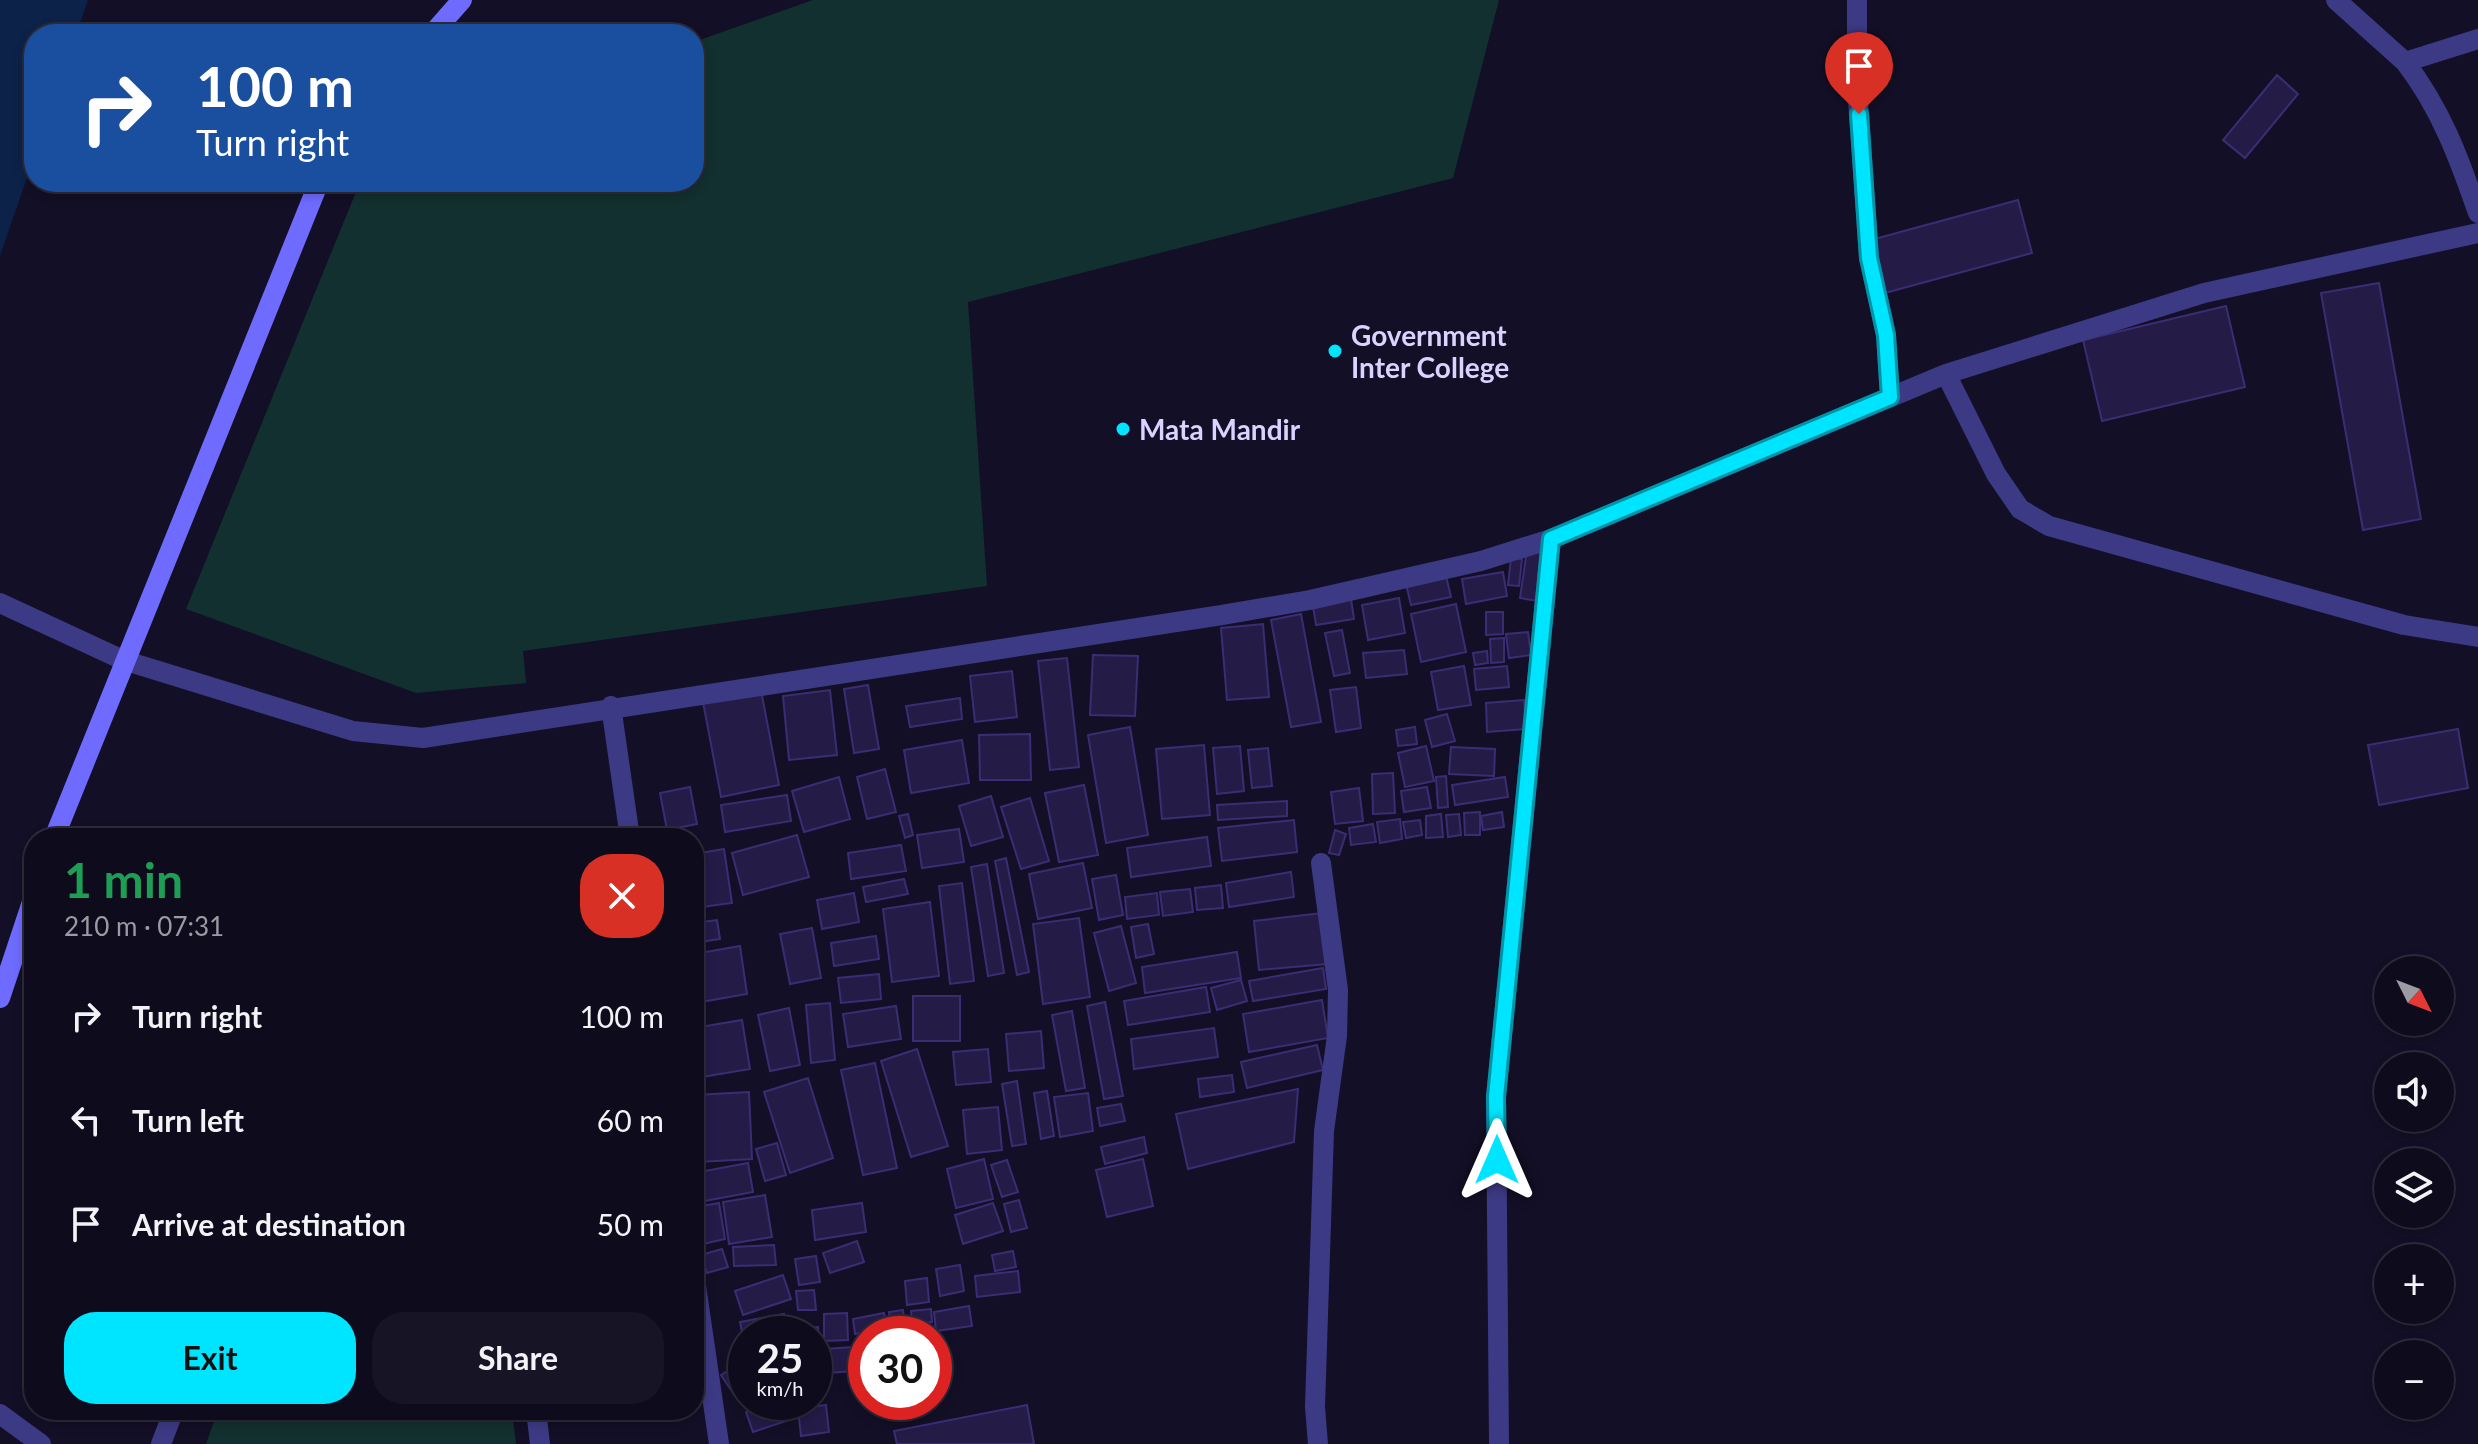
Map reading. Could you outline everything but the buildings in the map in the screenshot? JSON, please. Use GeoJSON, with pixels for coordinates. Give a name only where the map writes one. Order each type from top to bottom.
{"type":"FeatureCollection","features":[{"type":"Feature","properties":{"kind":"street"},"geometry":{"type":"LineString","coordinates":[[441,24],[462,0]]}},
{"type":"Feature","properties":{"kind":"street"},"geometry":{"type":"LineString","coordinates":[[1857,0],[1857,86],[1869,258],[1886,335],[1890,397]]}},
{"type":"Feature","properties":{"kind":"street"},"geometry":{"type":"LineString","coordinates":[[2336,0],[2405,62],[2428,92],[2454,141],[2478,213]]}},
{"type":"Feature","properties":{"kind":"street"},"geometry":{"type":"LineString","coordinates":[[2405,62],[2478,39]]}},
{"type":"Feature","properties":{"kind":"street"},"geometry":{"type":"LineString","coordinates":[[58,828],[123,660],[315,192]]}},
{"type":"Feature","properties":{"kind":"street"},"geometry":{"type":"LineString","coordinates":[[0,603],[123,660],[353,731],[423,738],[611,706],[1310,600],[1481,561],[1551,539],[1946,374],[2204,293],[2478,233]]}},
{"type":"Feature","properties":{"kind":"street"},"geometry":{"type":"LineString","coordinates":[[1946,374],[1996,474],[2020,509],[2049,526],[2404,625],[2478,637]]}},
{"type":"Feature","properties":{"kind":"street"},"geometry":{"type":"LineString","coordinates":[[1499,1444],[1496,1097],[1551,539]]}},
{"type":"Feature","properties":{"kind":"street"},"geometry":{"type":"LineString","coordinates":[[611,706],[629,828]]}},
{"type":"Feature","properties":{"kind":"street"},"geometry":{"type":"LineString","coordinates":[[1318,1444],[1315,1407],[1324,1131],[1337,1036],[1338,990],[1321,863]]}},
{"type":"Feature","properties":{"kind":"street"},"geometry":{"type":"LineString","coordinates":[[0,998],[24,926]]}},
{"type":"Feature","properties":{"kind":"street"},"geometry":{"type":"LineString","coordinates":[[704,1341],[719,1444]]}},
{"type":"Feature","properties":{"kind":"street"},"geometry":{"type":"LineString","coordinates":[[0,1414],[41,1444]]}},
{"type":"Feature","properties":{"kind":"street"},"geometry":{"type":"LineString","coordinates":[[161,1444],[170,1420]]}},
{"type":"Feature","properties":{"kind":"street"},"geometry":{"type":"LineString","coordinates":[[537,1420],[540,1444]]}},
{"type":"Feature","properties":{"kind":"green space"},"geometry":{"type":"Polygon","coordinates":[[[813,0],[1499,0],[1453,178],[968,302],[987,586],[523,651],[526,683],[416,693],[186,609],[356,192],[704,192],[704,38],[813,0]]]}},
{"type":"Feature","properties":{"kind":"green space"},"geometry":{"type":"Polygon","coordinates":[[[214,1420],[513,1420],[516,1444],[206,1444],[214,1420]]]}},
{"type":"Feature","properties":{"kind":"water"},"geometry":{"type":"Polygon","coordinates":[[[0,0],[88,0],[80,24],[24,24],[24,186],[0,256],[0,0]]]}},
{"type":"Feature","properties":{"kind":"place","name":"Government Inter College"},"geometry":{"type":"Point","coordinates":[1335,351]}},
{"type":"Feature","properties":{"kind":"place","name":"Mata Mandir"},"geometry":{"type":"Point","coordinates":[1123,429]}},
{"type":"Feature","properties":{"kind":"route"},"geometry":{"type":"LineString","coordinates":[[1497,1160],[1496,1097],[1551,539],[1890,397],[1886,335],[1869,258],[1859,114]]}}]}
